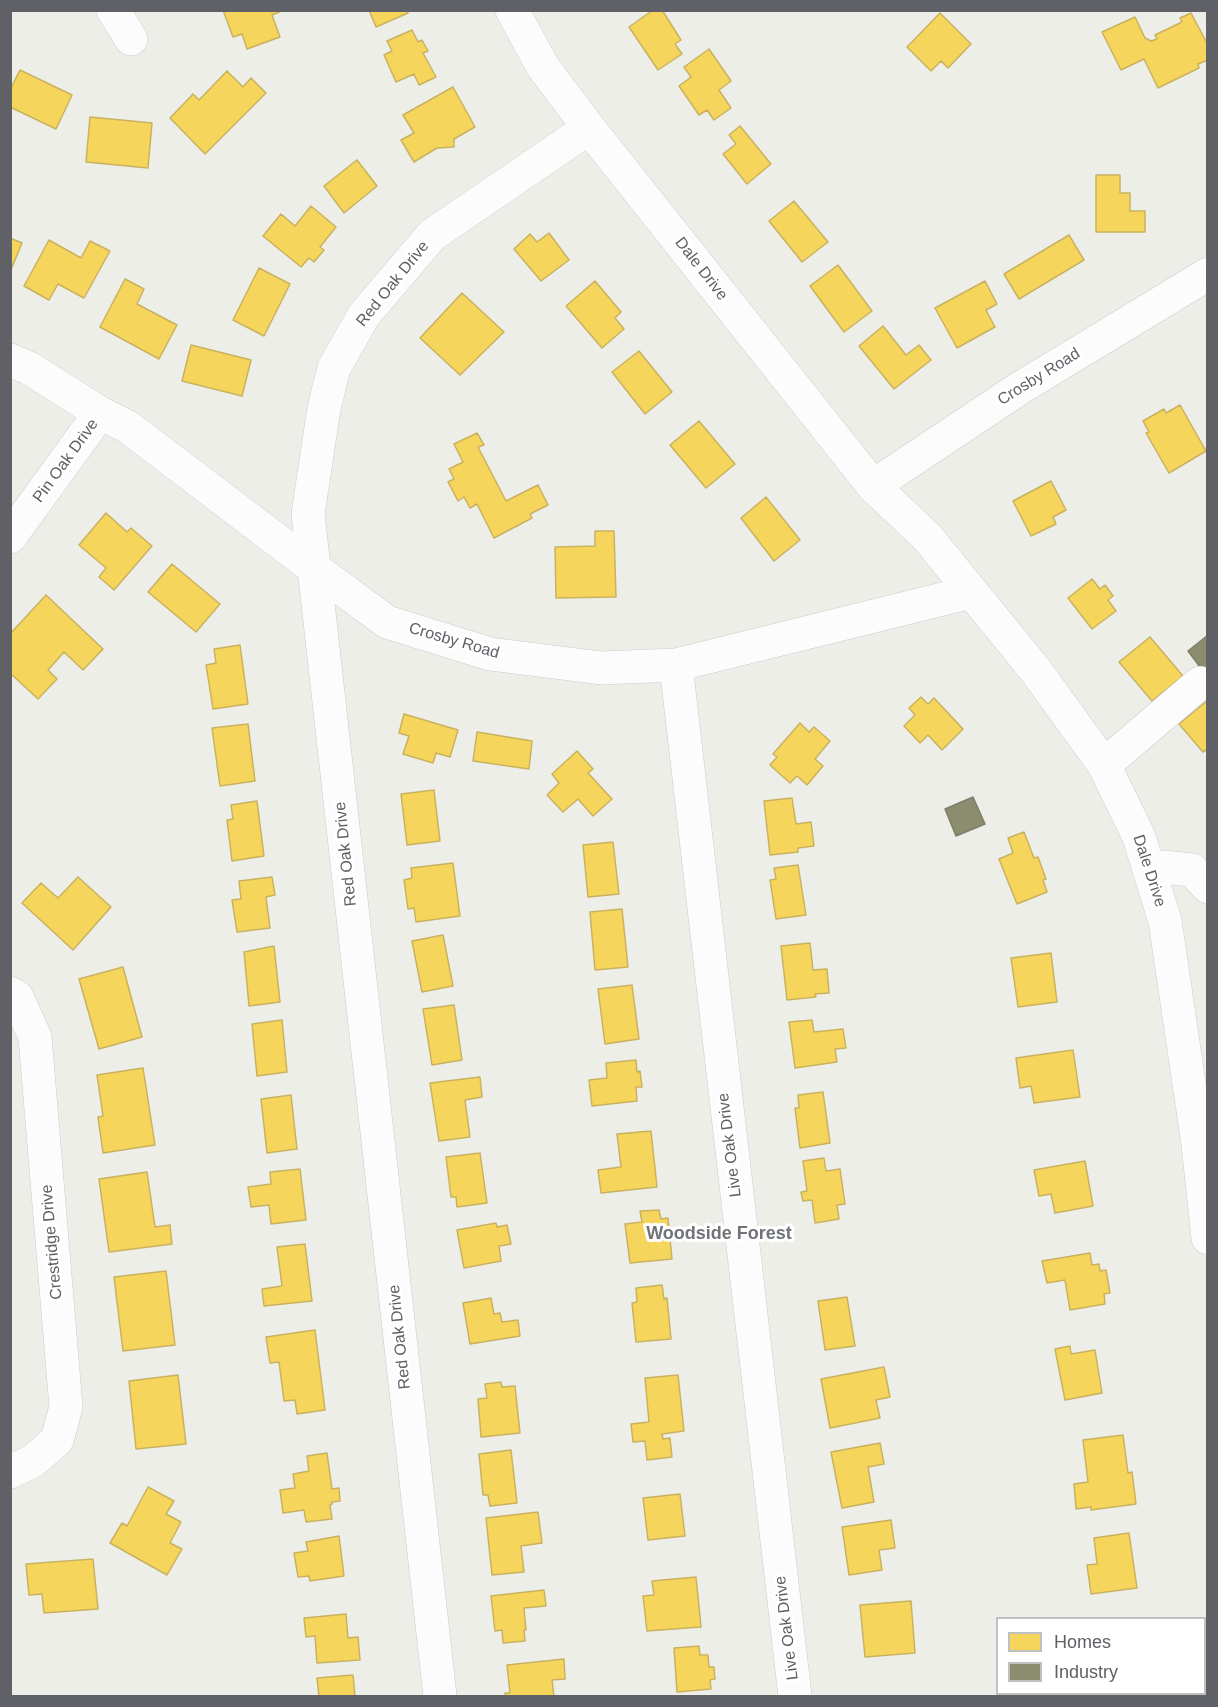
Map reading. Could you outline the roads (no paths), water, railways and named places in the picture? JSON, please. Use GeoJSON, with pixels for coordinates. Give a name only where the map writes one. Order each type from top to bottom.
{"type":"FeatureCollection","features":[{"type":"Feature","properties":{"kind":"street"},"geometry":{"type":"LineString","coordinates":[[112,10],[131,39]]}},
{"type":"Feature","properties":{"kind":"street","name":"Dale Drive"},"geometry":{"type":"LineString","coordinates":[[512,10],[543,67],[589,128],[873,486],[906,516],[918,546],[929,560],[946,561],[1036,671],[1104,765],[1139,837],[1165,921],[1198,1144],[1208,1238]]}},
{"type":"Feature","properties":{"kind":"street","name":"Red Oak Drive"},"geometry":{"type":"LineString","coordinates":[[440,1696],[308,514],[324,408],[334,368],[364,315],[432,235],[589,128]]}},
{"type":"Feature","properties":{"kind":"street","name":"Crosby Road"},"geometry":{"type":"LineString","coordinates":[[873,486],[1020,388],[1208,274]]}},
{"type":"Feature","properties":{"kind":"street","name":"Crosby Road"},"geometry":{"type":"LineString","coordinates":[[10,360],[29,368],[100,413],[128,427],[387,622],[490,654],[601,668],[676,665],[971,592]]}},
{"type":"Feature","properties":{"kind":"street","name":"Pin Oak Drive"},"geometry":{"type":"LineString","coordinates":[[10,537],[100,413]]}},
{"type":"Feature","properties":{"kind":"street","name":"Live Oak Drive"},"geometry":{"type":"LineString","coordinates":[[676,665],[795,1696]]}},
{"type":"Feature","properties":{"kind":"street"},"geometry":{"type":"LineString","coordinates":[[1104,765],[1200,683]]}},
{"type":"Feature","properties":{"kind":"street"},"geometry":{"type":"LineString","coordinates":[[1149,869],[1163,867],[1192,870],[1208,887]]}},
{"type":"Feature","properties":{"kind":"street","name":"Crestridge Drive"},"geometry":{"type":"LineString","coordinates":[[10,993],[17,997],[35,1037],[66,1407],[57,1440],[33,1461],[10,1472]]}},
{"type":"Feature","properties":{"kind":"district","name":"Woodside Forest"},"geometry":{"type":"Point","coordinates":[719,1234]}}]}
